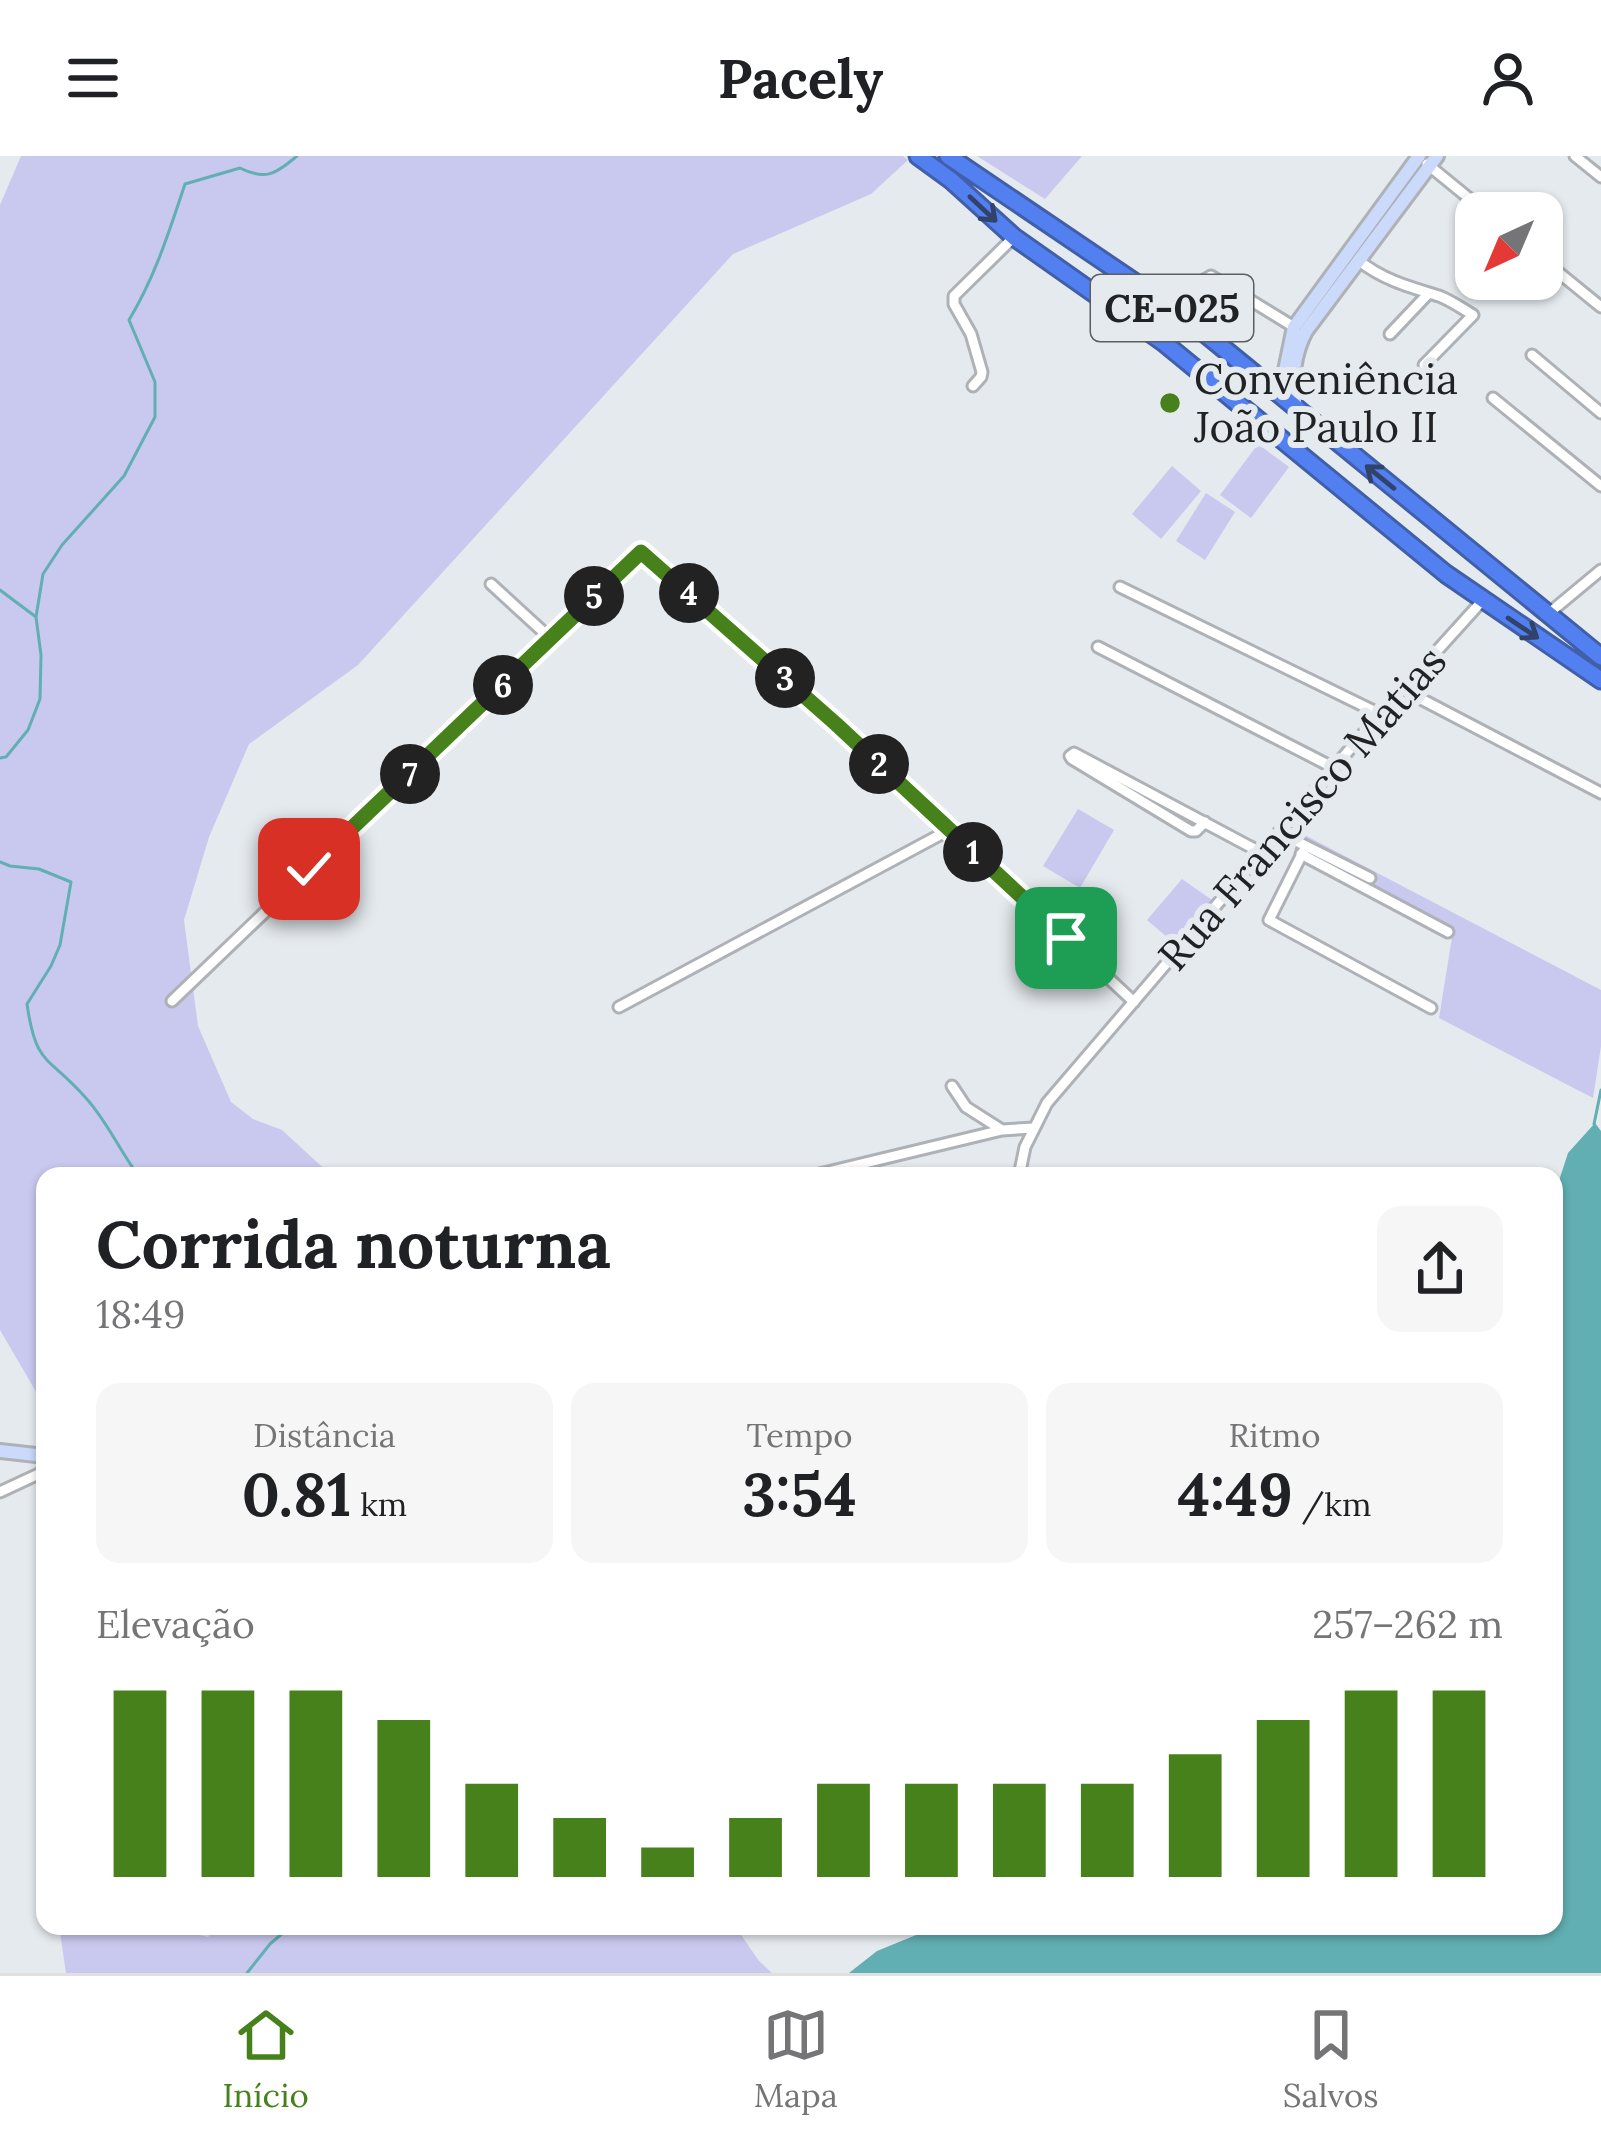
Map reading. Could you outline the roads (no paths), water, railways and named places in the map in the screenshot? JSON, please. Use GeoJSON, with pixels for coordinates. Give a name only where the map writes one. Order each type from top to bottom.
{"type":"FeatureCollection","features":[{"type":"Feature","properties":{"kind":"highway","name":"CE-025"},"geometry":{"type":"LineString","coordinates":[[918,156],[1014,237],[1163,342],[1446,574],[1601,680]]}},
{"type":"Feature","properties":{"kind":"highway","name":"CE-025"},"geometry":{"type":"LineString","coordinates":[[948,156],[1180,314],[1601,657]]}},
{"type":"Feature","properties":{"kind":"highway"},"geometry":{"type":"LineString","coordinates":[[1049,261],[1042,241],[1052,231],[1062,231]]}},
{"type":"Feature","properties":{"kind":"highway"},"geometry":{"type":"LineString","coordinates":[[1446,574],[1466,573],[1472,564],[1471,551]]}},
{"type":"Feature","properties":{"kind":"main road"},"geometry":{"type":"LineString","coordinates":[[1277,392],[1294,328],[1426,159]]}},
{"type":"Feature","properties":{"kind":"main road"},"geometry":{"type":"LineString","coordinates":[[1297,408],[1294,390],[1300,341],[1353,257]]}},
{"type":"Feature","properties":{"kind":"main road"},"geometry":{"type":"LineString","coordinates":[[0,1451],[36,1455]]}},
{"type":"Feature","properties":{"kind":"street"},"geometry":{"type":"LineString","coordinates":[[1575,156],[1601,177]]}},
{"type":"Feature","properties":{"kind":"street"},"geometry":{"type":"LineString","coordinates":[[1426,159],[1463,192]]}},
{"type":"Feature","properties":{"kind":"street"},"geometry":{"type":"LineString","coordinates":[[973,386],[982,372],[953,296],[1014,237]]}},
{"type":"Feature","properties":{"kind":"street"},"geometry":{"type":"LineString","coordinates":[[1353,257],[1374,273],[1438,296],[1473,315],[1424,365]]}},
{"type":"Feature","properties":{"kind":"street"},"geometry":{"type":"LineString","coordinates":[[1180,314],[1210,276],[1294,328]]}},
{"type":"Feature","properties":{"kind":"street"},"geometry":{"type":"LineString","coordinates":[[1563,276],[1601,308]]}},
{"type":"Feature","properties":{"kind":"street"},"geometry":{"type":"LineString","coordinates":[[1390,334],[1426,295]]}},
{"type":"Feature","properties":{"kind":"street"},"geometry":{"type":"LineString","coordinates":[[1532,355],[1601,413]]}},
{"type":"Feature","properties":{"kind":"street"},"geometry":{"type":"LineString","coordinates":[[1493,398],[1601,486]]}},
{"type":"Feature","properties":{"kind":"street"},"geometry":{"type":"LineString","coordinates":[[172,1001],[641,552],[836,724],[1134,1001]]}},
{"type":"Feature","properties":{"kind":"street"},"geometry":{"type":"LineString","coordinates":[[1548,614],[1601,570]]}},
{"type":"Feature","properties":{"kind":"street"},"geometry":{"type":"LineString","coordinates":[[491,584],[551,639]]}},
{"type":"Feature","properties":{"kind":"street"},"geometry":{"type":"LineString","coordinates":[[1120,587],[1379,714]]}},
{"type":"Feature","properties":{"kind":"street","name":"Rua Francisco Matias"},"geometry":{"type":"LineString","coordinates":[[1021,1167],[1047,1103],[1379,714],[1482,601]]}},
{"type":"Feature","properties":{"kind":"street"},"geometry":{"type":"LineString","coordinates":[[1098,647],[1334,768]]}},
{"type":"Feature","properties":{"kind":"street"},"geometry":{"type":"LineString","coordinates":[[1402,689],[1601,793]]}},
{"type":"Feature","properties":{"kind":"street"},"geometry":{"type":"LineString","coordinates":[[1204,822],[1191,832],[1072,759],[1071,754],[1074,753],[1204,822],[1262,854]]}},
{"type":"Feature","properties":{"kind":"street"},"geometry":{"type":"LineString","coordinates":[[620,1007],[949,830]]}},
{"type":"Feature","properties":{"kind":"street"},"geometry":{"type":"LineString","coordinates":[[1280,833],[1448,932]]}},
{"type":"Feature","properties":{"kind":"street"},"geometry":{"type":"LineString","coordinates":[[1304,850],[1370,878]]}},
{"type":"Feature","properties":{"kind":"street"},"geometry":{"type":"LineString","coordinates":[[1304,850],[1269,920],[1431,1008]]}},
{"type":"Feature","properties":{"kind":"street"},"geometry":{"type":"LineString","coordinates":[[952,1086],[966,1106],[1002,1130]]}},
{"type":"Feature","properties":{"kind":"street"},"geometry":{"type":"LineString","coordinates":[[848,1167],[1002,1130],[1033,1128]]}},
{"type":"Feature","properties":{"kind":"street"},"geometry":{"type":"LineString","coordinates":[[0,1492],[36,1475]]}},
{"type":"Feature","properties":{"kind":"waterway"},"geometry":{"type":"LineString","coordinates":[[0,758],[28,730],[40,699],[36,617],[43,574],[62,545],[124,476],[155,417],[155,382],[129,320],[154,271],[185,184],[240,168],[270,174],[297,156]]}},
{"type":"Feature","properties":{"kind":"waterway"},"geometry":{"type":"LineString","coordinates":[[0,590],[36,617]]}},
{"type":"Feature","properties":{"kind":"waterway"},"geometry":{"type":"LineString","coordinates":[[0,862],[39,869],[71,882],[60,945],[27,1004],[31,1024],[40,1050],[98,1113],[132,1167]]}},
{"type":"Feature","properties":{"kind":"waterway"},"geometry":{"type":"LineString","coordinates":[[1594,1124],[1601,1090]]}},
{"type":"Feature","properties":{"kind":"waterway"},"geometry":{"type":"LineString","coordinates":[[247,1973],[280,1935]]}},
{"type":"Feature","properties":{"kind":"place","name":"Conveniência João Paulo II"},"geometry":{"type":"Point","coordinates":[1170,403]}}]}
